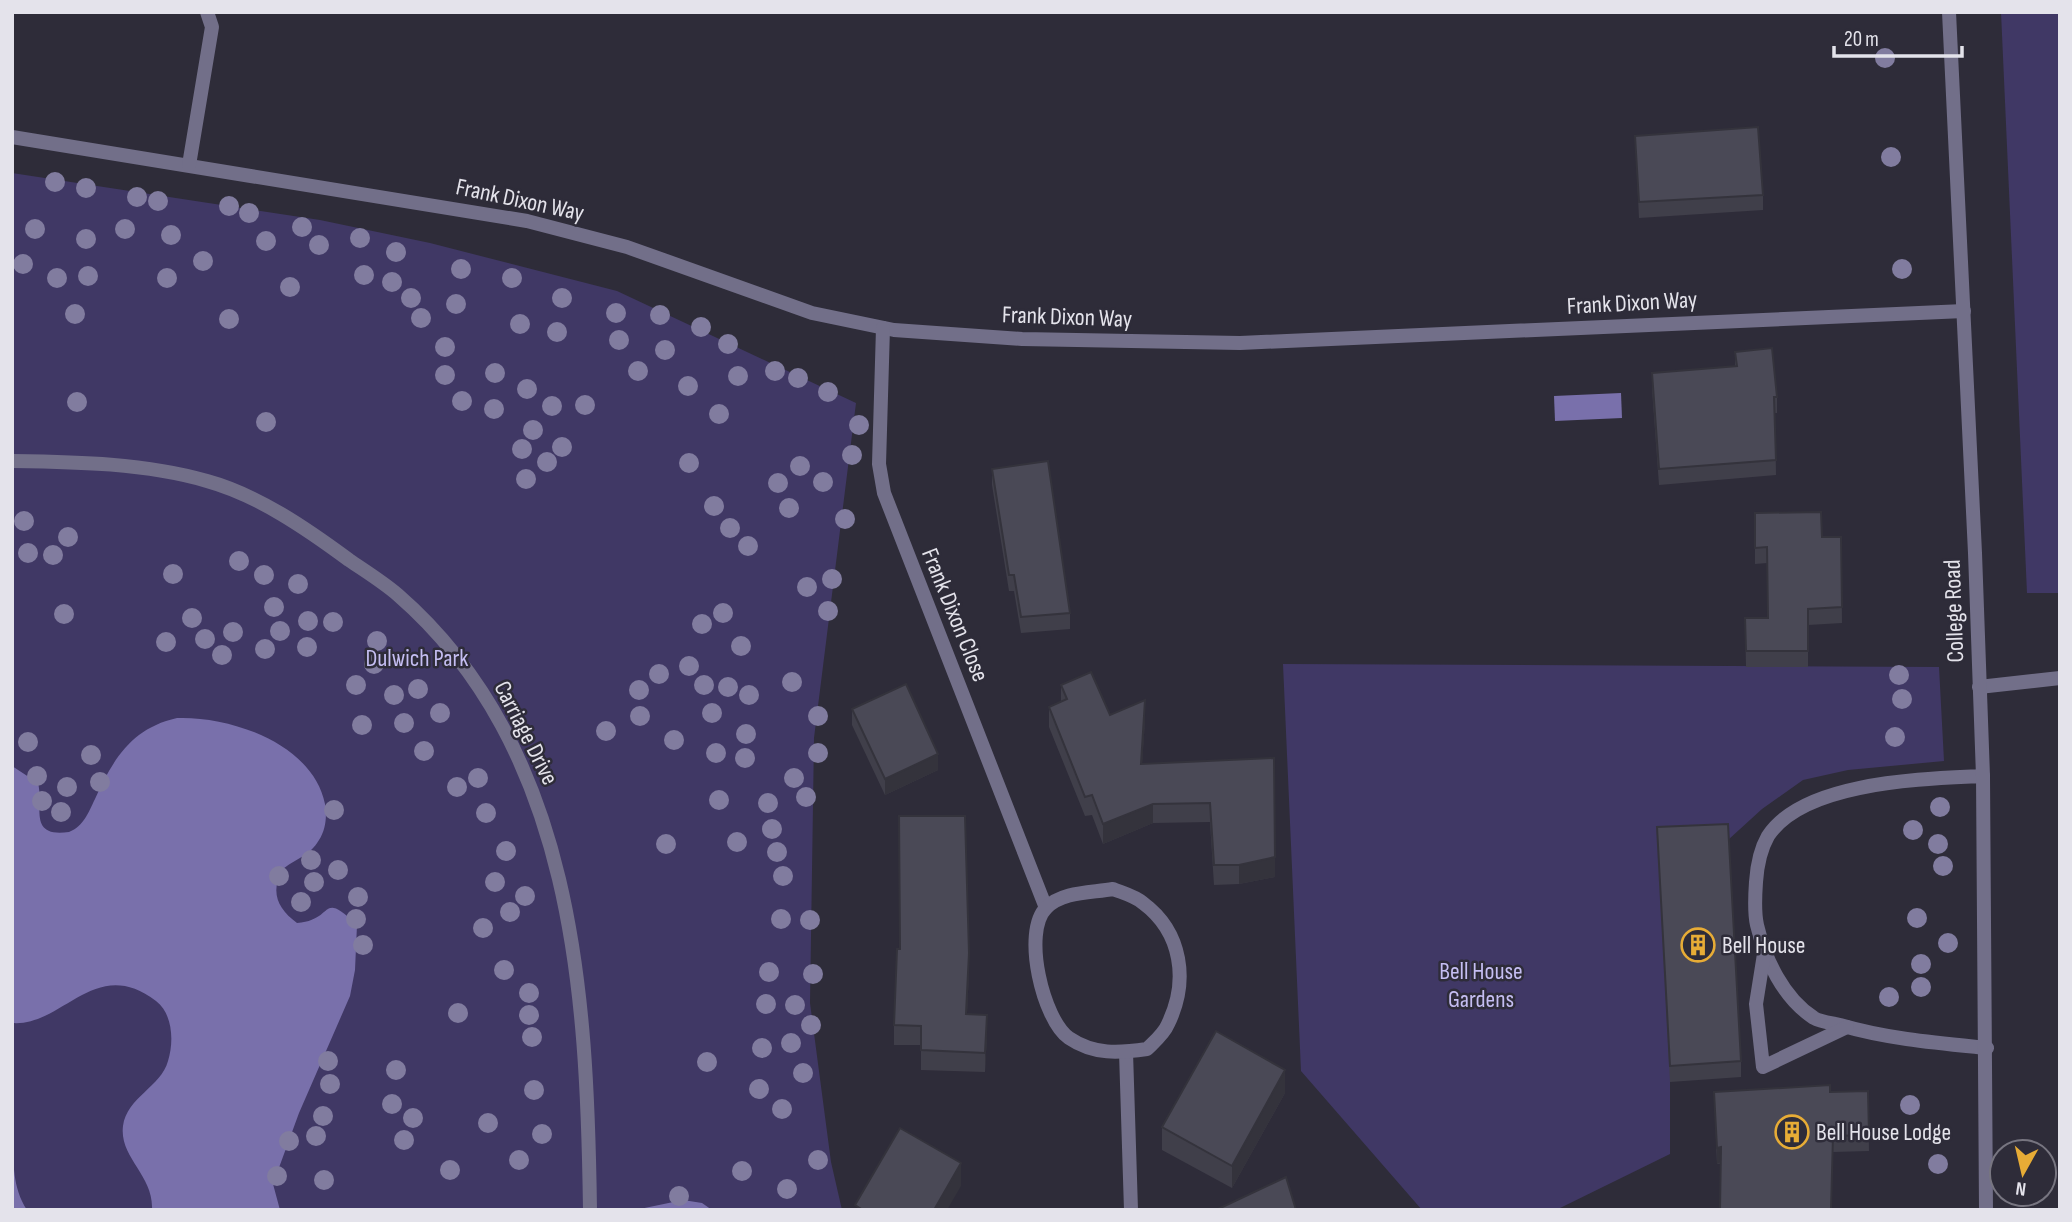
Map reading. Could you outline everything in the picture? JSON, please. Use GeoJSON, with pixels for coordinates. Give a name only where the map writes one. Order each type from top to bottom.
{"type":"FeatureCollection","features":[{"type":"Feature","properties":{"kind":"street"},"geometry":{"type":"LineString","coordinates":[[189,165],[212,27],[207,12]]}},
{"type":"Feature","properties":{"kind":"street","name":"College Road"},"geometry":{"type":"LineString","coordinates":[[1949,12],[1983,776],[1987,1048],[1986,1210]]}},
{"type":"Feature","properties":{"kind":"street","name":"Frank Dixon Way"},"geometry":{"type":"LineString","coordinates":[[12,137],[527,221],[627,247],[812,313],[883,328],[1022,339],[1240,343],[1964,310]]}},
{"type":"Feature","properties":{"kind":"street","name":"Frank Dixon Close"},"geometry":{"type":"LineString","coordinates":[[883,328],[879,464],[884,493],[1046,908]]}},
{"type":"Feature","properties":{"kind":"street","name":"Carriage Drive"},"geometry":{"type":"LineString","coordinates":[[12,461],[148,468],[209,481],[257,501],[328,544],[398,596],[457,659],[494,711],[523,768],[544,824],[562,885],[583,1027],[590,1210]]}},
{"type":"Feature","properties":{"kind":"street"},"geometry":{"type":"LineString","coordinates":[[1979,687],[2060,678]]}},
{"type":"Feature","properties":{"kind":"street"},"geometry":{"type":"LineString","coordinates":[[1983,776],[1879,784],[1816,802],[1789,817],[1768,836],[1757,865],[1756,919],[1764,954],[1783,985],[1815,1019],[1883,1037],[1987,1048]]}},
{"type":"Feature","properties":{"kind":"street"},"geometry":{"type":"LineString","coordinates":[[1113,889],[1141,901],[1163,921],[1177,949],[1181,979],[1178,998],[1167,1027],[1147,1049],[1126,1052],[1110,1054],[1070,1038],[1054,1022],[1045,1002],[1036,943],[1039,919],[1046,908],[1062,898],[1113,889]]}},
{"type":"Feature","properties":{"kind":"street"},"geometry":{"type":"LineString","coordinates":[[1764,954],[1756,1004],[1763,1067],[1847,1027]]}},
{"type":"Feature","properties":{"kind":"street"},"geometry":{"type":"LineString","coordinates":[[1126,1052],[1131,1210]]}},
{"type":"Feature","properties":{"kind":"green space"},"geometry":{"type":"Polygon","coordinates":[[[2001,12],[2060,12],[2060,593],[2027,593],[2001,12]]]}},
{"type":"Feature","properties":{"kind":"green space","name":"Dulwich Park"},"geometry":{"type":"Polygon","coordinates":[[[12,173],[320,220],[430,243],[617,291],[856,403],[814,738],[810,1003],[831,1162],[842,1210],[12,1210],[12,173]]]}},
{"type":"Feature","properties":{"kind":"green space","name":"Bell House Gardens"},"geometry":{"type":"Polygon","coordinates":[[[1283,664],[1939,667],[1944,761],[1848,770],[1803,780],[1762,809],[1728,840],[1670,1082],[1670,1154],[1556,1210],[1422,1210],[1301,1071],[1283,664]]]}},
{"type":"Feature","properties":{"kind":"shaded area"},"geometry":{"type":"Polygon","coordinates":[[[1621,393],[1622,418],[1555,421],[1554,396],[1621,393]]]}},
{"type":"Feature","properties":{"kind":"shaded area"},"geometry":{"type":"Polygon","coordinates":[[[177,718],[221,722],[244,729],[287,750],[304,765],[317,783],[325,804],[325,827],[311,850],[282,870],[276,893],[278,900],[285,912],[297,923],[309,921],[332,908],[345,914],[357,925],[355,970],[350,996],[299,1113],[273,1184],[280,1210],[152,1210],[148,1187],[126,1148],[123,1126],[131,1107],[159,1078],[168,1061],[171,1029],[166,1013],[156,1001],[134,989],[115,985],[97,988],[47,1015],[12,1023],[12,766],[38,783],[42,825],[56,833],[69,832],[85,818],[109,771],[126,747],[148,729],[177,718]]]}},
{"type":"Feature","properties":{"kind":"shaded area"},"geometry":{"type":"Polygon","coordinates":[[[12,1137],[16,1184],[27,1210],[12,1210],[12,1137]]]}},
{"type":"Feature","properties":{"kind":"shaded area"},"geometry":{"type":"Polygon","coordinates":[[[683,1200],[702,1203],[712,1210],[635,1210],[683,1200]]]}},
{"type":"Feature","properties":{"kind":"building"},"geometry":{"type":"Polygon","coordinates":[[[1758,127],[1763,195],[1639,202],[1635,136],[1758,127]]]}},
{"type":"Feature","properties":{"kind":"building"},"geometry":{"type":"Polygon","coordinates":[[[1772,348],[1777,397],[1774,397],[1776,460],[1659,469],[1652,373],[1737,366],[1735,352],[1772,348]]]}},
{"type":"Feature","properties":{"kind":"building"},"geometry":{"type":"Polygon","coordinates":[[[1048,461],[1070,613],[1021,617],[1014,575],[1009,575],[992,469],[1048,461]]]}},
{"type":"Feature","properties":{"kind":"building"},"geometry":{"type":"Polygon","coordinates":[[[1821,512],[1822,537],[1841,537],[1842,607],[1808,609],[1808,651],[1746,651],[1745,618],[1768,618],[1767,547],[1755,548],[1755,513],[1821,512]]]}},
{"type":"Feature","properties":{"kind":"building"},"geometry":{"type":"Polygon","coordinates":[[[1091,672],[1110,715],[1145,700],[1141,764],[1274,758],[1275,857],[1239,865],[1214,865],[1210,803],[1153,804],[1103,824],[1092,795],[1085,797],[1049,707],[1067,699],[1061,685],[1091,672]]]}},
{"type":"Feature","properties":{"kind":"building"},"geometry":{"type":"Polygon","coordinates":[[[906,684],[938,754],[885,779],[852,709],[906,684]]]}},
{"type":"Feature","properties":{"kind":"building"},"geometry":{"type":"Polygon","coordinates":[[[899,816],[965,816],[969,953],[966,1014],[987,1015],[985,1053],[921,1050],[921,1026],[894,1025],[897,949],[900,949],[899,816]]]}},
{"type":"Feature","properties":{"kind":"building","name":"Bell House"},"geometry":{"type":"Polygon","coordinates":[[[1728,824],[1741,1061],[1670,1066],[1657,827],[1728,824]]]}},
{"type":"Feature","properties":{"kind":"building"},"geometry":{"type":"Polygon","coordinates":[[[1216,1031],[1285,1070],[1232,1166],[1162,1127],[1216,1031]]]}},
{"type":"Feature","properties":{"kind":"building"},"geometry":{"type":"Polygon","coordinates":[[[1830,1085],[1830,1092],[1868,1091],[1869,1135],[1833,1136],[1831,1210],[1720,1210],[1721,1147],[1717,1148],[1714,1092],[1830,1085]]]}},
{"type":"Feature","properties":{"kind":"building"},"geometry":{"type":"Polygon","coordinates":[[[900,1128],[961,1163],[934,1210],[863,1210],[855,1205],[900,1128]]]}},
{"type":"Feature","properties":{"kind":"building"},"geometry":{"type":"Polygon","coordinates":[[[1286,1177],[1296,1210],[1216,1210],[1286,1177]]]}},
{"type":"Feature","properties":{"kind":"place","name":"Bell House"},"geometry":{"type":"Point","coordinates":[1698,945]}},
{"type":"Feature","properties":{"kind":"place","name":"Bell House Lodge"},"geometry":{"type":"Point","coordinates":[1792,1132]}}]}
